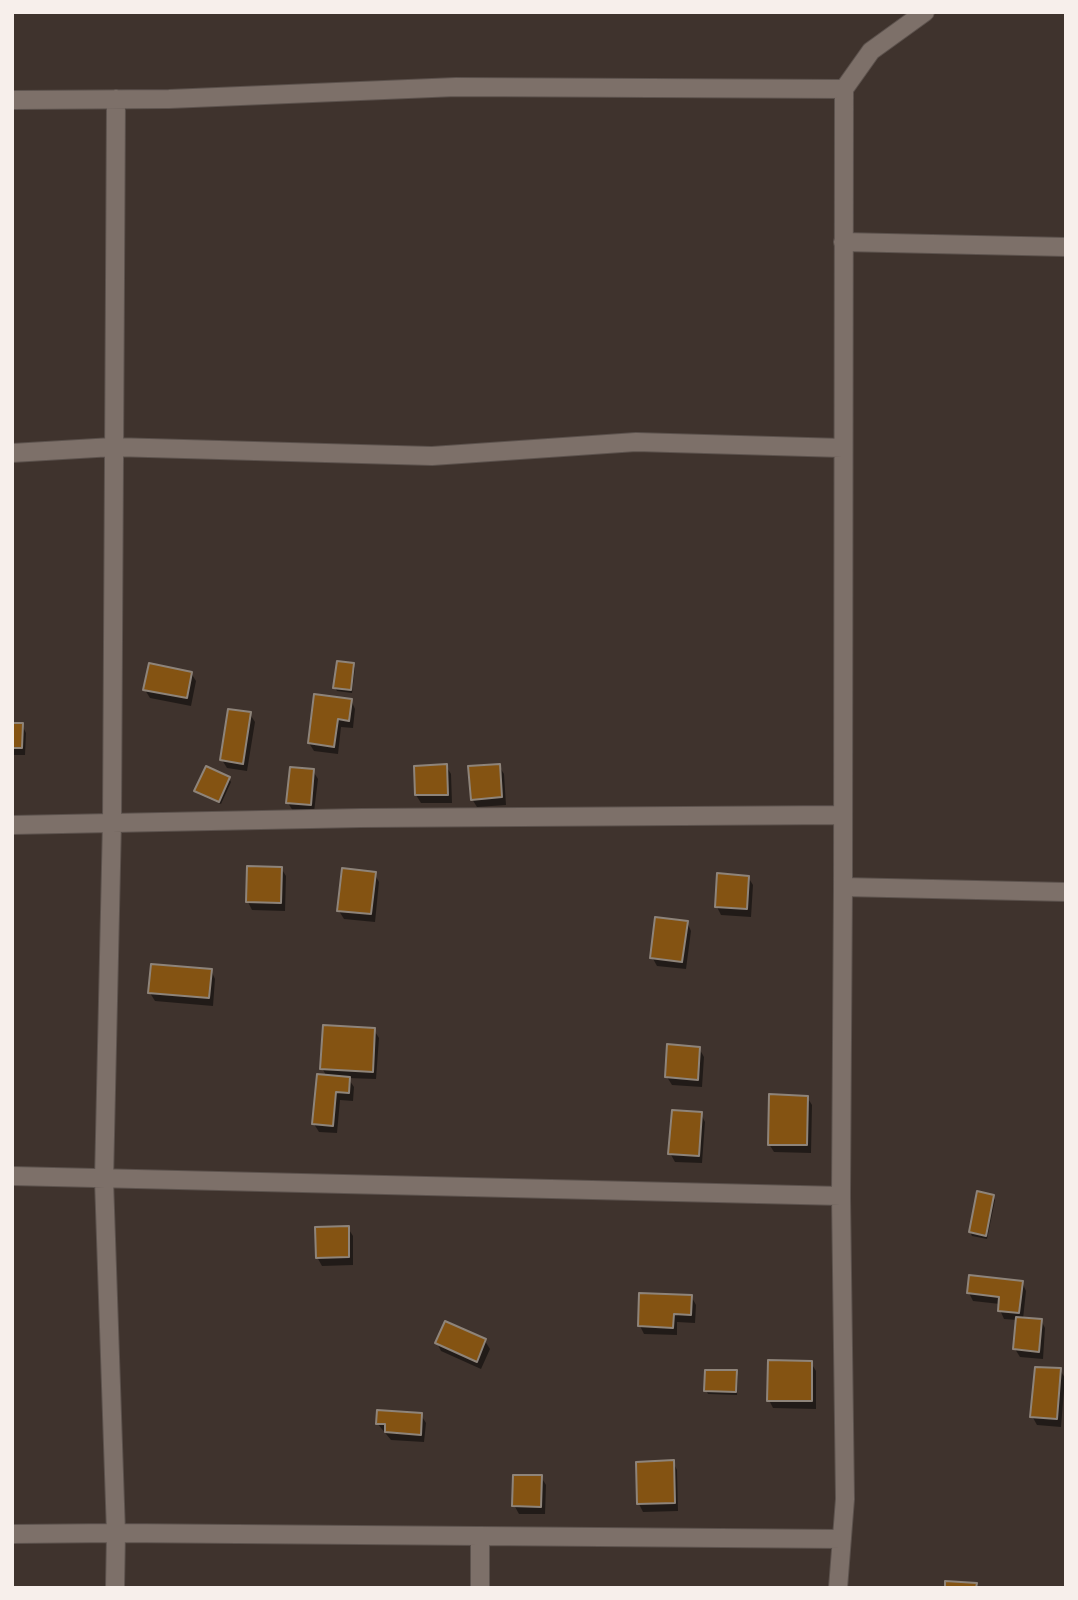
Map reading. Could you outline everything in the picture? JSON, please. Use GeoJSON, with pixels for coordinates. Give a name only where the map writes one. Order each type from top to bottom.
{"type":"FeatureCollection","features":[{"type":"Feature","properties":{"kind":"street"},"geometry":{"type":"LineString","coordinates":[[838,1588],[845,1499],[841,1196],[844,89],[871,51],[925,12]]}},
{"type":"Feature","properties":{"kind":"street"},"geometry":{"type":"LineString","coordinates":[[12,100],[456,87],[844,89]]}},
{"type":"Feature","properties":{"kind":"street"},"geometry":{"type":"LineString","coordinates":[[115,1588],[116,1532],[104,1180],[112,822],[116,99]]}},
{"type":"Feature","properties":{"kind":"street"},"geometry":{"type":"LineString","coordinates":[[843,242],[1066,247]]}},
{"type":"Feature","properties":{"kind":"street"},"geometry":{"type":"LineString","coordinates":[[12,453],[113,447],[432,456],[636,442],[842,448]]}},
{"type":"Feature","properties":{"kind":"street"},"geometry":{"type":"LineString","coordinates":[[12,825],[361,818],[843,816]]}},
{"type":"Feature","properties":{"kind":"street"},"geometry":{"type":"LineString","coordinates":[[843,887],[1066,892]]}},
{"type":"Feature","properties":{"kind":"street"},"geometry":{"type":"LineString","coordinates":[[12,1176],[841,1196]]}},
{"type":"Feature","properties":{"kind":"street"},"geometry":{"type":"LineString","coordinates":[[12,1534],[116,1532],[842,1539]]}},
{"type":"Feature","properties":{"kind":"street"},"geometry":{"type":"LineString","coordinates":[[480,1536],[480,1588]]}},
{"type":"Feature","properties":{"kind":"building"},"geometry":{"type":"Polygon","coordinates":[[[337,661],[354,663],[351,690],[333,688],[337,661]]]}},
{"type":"Feature","properties":{"kind":"building"},"geometry":{"type":"Polygon","coordinates":[[[149,663],[192,672],[187,698],[143,690],[149,663]]]}},
{"type":"Feature","properties":{"kind":"building"},"geometry":{"type":"Polygon","coordinates":[[[314,694],[352,699],[349,721],[338,719],[334,747],[308,743],[314,694]]]}},
{"type":"Feature","properties":{"kind":"building"},"geometry":{"type":"Polygon","coordinates":[[[228,709],[251,712],[243,764],[220,760],[228,709]]]}},
{"type":"Feature","properties":{"kind":"building"},"geometry":{"type":"Polygon","coordinates":[[[12,723],[23,723],[22,748],[12,748],[12,723]]]}},
{"type":"Feature","properties":{"kind":"building"},"geometry":{"type":"Polygon","coordinates":[[[447,764],[448,795],[415,795],[414,766],[447,764]]]}},
{"type":"Feature","properties":{"kind":"building"},"geometry":{"type":"Polygon","coordinates":[[[500,764],[502,797],[471,800],[468,766],[500,764]]]}},
{"type":"Feature","properties":{"kind":"building"},"geometry":{"type":"Polygon","coordinates":[[[206,766],[230,777],[219,802],[194,791],[206,766]]]}},
{"type":"Feature","properties":{"kind":"building"},"geometry":{"type":"Polygon","coordinates":[[[290,767],[314,769],[311,805],[286,803],[290,767]]]}},
{"type":"Feature","properties":{"kind":"building"},"geometry":{"type":"Polygon","coordinates":[[[247,866],[282,867],[281,903],[246,902],[247,866]]]}},
{"type":"Feature","properties":{"kind":"building"},"geometry":{"type":"Polygon","coordinates":[[[342,868],[376,872],[371,914],[337,911],[342,868]]]}},
{"type":"Feature","properties":{"kind":"building"},"geometry":{"type":"Polygon","coordinates":[[[717,873],[749,876],[747,909],[715,907],[717,873]]]}},
{"type":"Feature","properties":{"kind":"building"},"geometry":{"type":"Polygon","coordinates":[[[655,917],[688,921],[682,962],[650,958],[655,917]]]}},
{"type":"Feature","properties":{"kind":"building"},"geometry":{"type":"Polygon","coordinates":[[[151,964],[212,969],[209,998],[148,993],[151,964]]]}},
{"type":"Feature","properties":{"kind":"building"},"geometry":{"type":"Polygon","coordinates":[[[323,1025],[375,1028],[373,1072],[320,1069],[323,1025]]]}},
{"type":"Feature","properties":{"kind":"building"},"geometry":{"type":"Polygon","coordinates":[[[667,1044],[700,1047],[698,1080],[665,1077],[667,1044]]]}},
{"type":"Feature","properties":{"kind":"building"},"geometry":{"type":"Polygon","coordinates":[[[317,1074],[350,1077],[349,1093],[336,1092],[333,1126],[312,1124],[317,1074]]]}},
{"type":"Feature","properties":{"kind":"building"},"geometry":{"type":"Polygon","coordinates":[[[769,1094],[808,1096],[807,1145],[768,1145],[769,1094]]]}},
{"type":"Feature","properties":{"kind":"building"},"geometry":{"type":"Polygon","coordinates":[[[672,1110],[702,1112],[699,1156],[668,1154],[672,1110]]]}},
{"type":"Feature","properties":{"kind":"building"},"geometry":{"type":"Polygon","coordinates":[[[977,1191],[994,1195],[986,1236],[969,1232],[977,1191]]]}},
{"type":"Feature","properties":{"kind":"building"},"geometry":{"type":"Polygon","coordinates":[[[349,1226],[349,1257],[316,1258],[315,1227],[349,1226]]]}},
{"type":"Feature","properties":{"kind":"building"},"geometry":{"type":"Polygon","coordinates":[[[969,1275],[1023,1281],[1019,1313],[998,1311],[999,1297],[967,1293],[969,1275]]]}},
{"type":"Feature","properties":{"kind":"building"},"geometry":{"type":"Polygon","coordinates":[[[639,1293],[692,1295],[691,1315],[674,1314],[673,1328],[638,1326],[639,1293]]]}},
{"type":"Feature","properties":{"kind":"building"},"geometry":{"type":"Polygon","coordinates":[[[1016,1317],[1042,1319],[1039,1352],[1013,1349],[1016,1317]]]}},
{"type":"Feature","properties":{"kind":"building"},"geometry":{"type":"Polygon","coordinates":[[[445,1321],[486,1339],[477,1362],[435,1343],[445,1321]]]}},
{"type":"Feature","properties":{"kind":"building"},"geometry":{"type":"Polygon","coordinates":[[[768,1360],[812,1361],[812,1401],[767,1401],[768,1360]]]}},
{"type":"Feature","properties":{"kind":"building"},"geometry":{"type":"Polygon","coordinates":[[[1035,1367],[1061,1368],[1057,1419],[1030,1417],[1035,1367]]]}},
{"type":"Feature","properties":{"kind":"building"},"geometry":{"type":"Polygon","coordinates":[[[705,1370],[737,1370],[736,1392],[704,1391],[705,1370]]]}},
{"type":"Feature","properties":{"kind":"building"},"geometry":{"type":"Polygon","coordinates":[[[377,1410],[422,1413],[421,1435],[385,1432],[385,1424],[376,1424],[377,1410]]]}},
{"type":"Feature","properties":{"kind":"building"},"geometry":{"type":"Polygon","coordinates":[[[674,1460],[675,1503],[637,1504],[636,1462],[674,1460]]]}},
{"type":"Feature","properties":{"kind":"building"},"geometry":{"type":"Polygon","coordinates":[[[513,1475],[542,1475],[541,1507],[512,1506],[513,1475]]]}},
{"type":"Feature","properties":{"kind":"building"},"geometry":{"type":"Polygon","coordinates":[[[945,1581],[977,1583],[976,1588],[945,1588],[945,1581]]]}}]}
